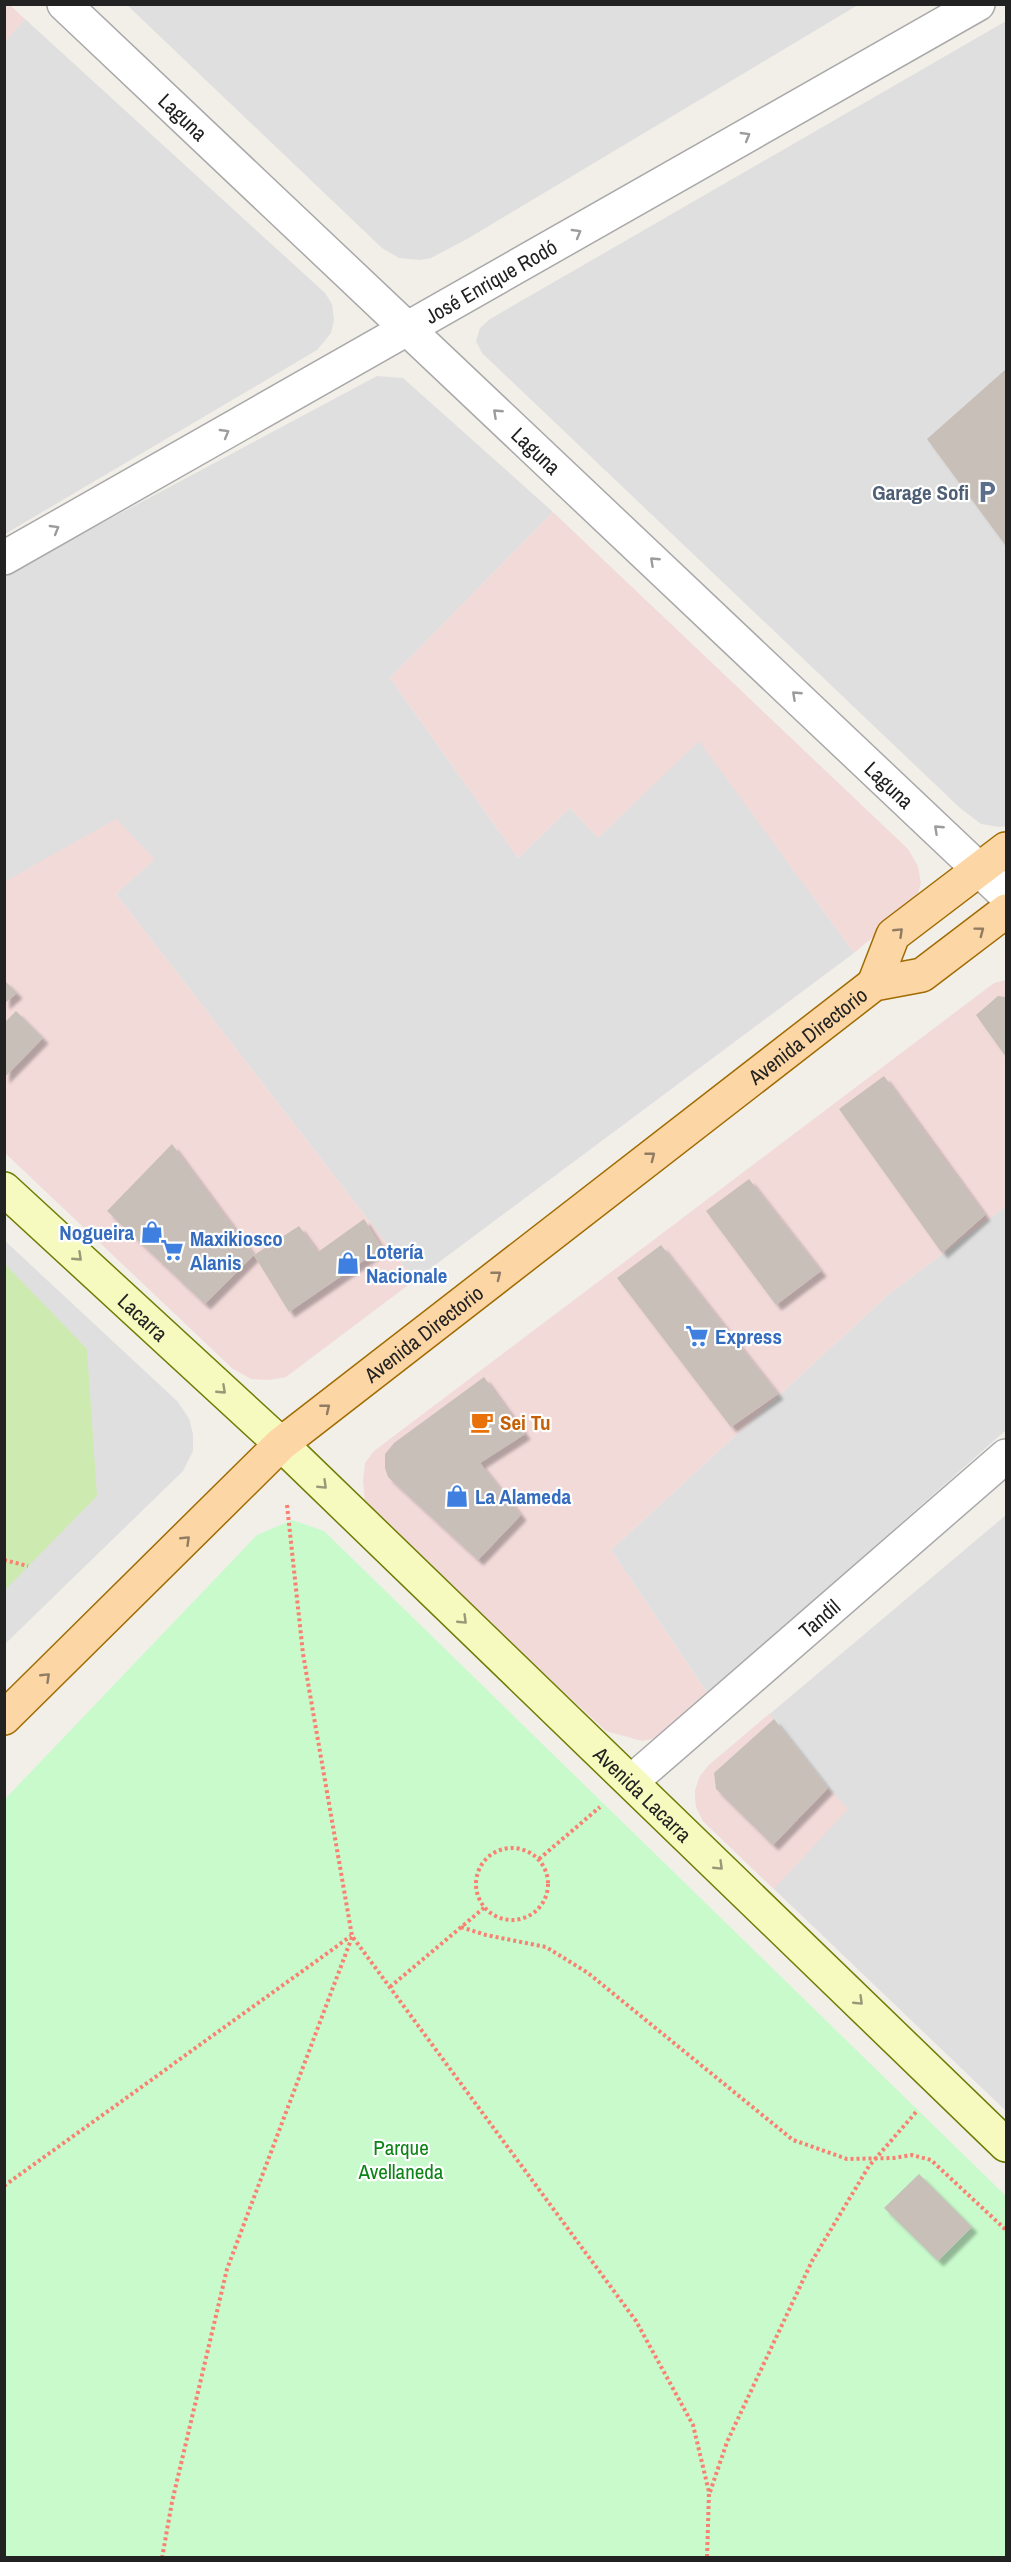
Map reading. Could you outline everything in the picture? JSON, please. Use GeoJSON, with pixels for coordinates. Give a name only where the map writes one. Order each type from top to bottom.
{"type":"FeatureCollection","features":[{"type":"Feature","properties":{"kind":"main road","name":"Avenida Directorio"},"geometry":{"type":"LineString","coordinates":[[874,984],[893,935],[1006,849]]}},
{"type":"Feature","properties":{"kind":"main road","name":"Avenida Directorio"},"geometry":{"type":"LineString","coordinates":[[4,1718],[281,1444],[874,984],[922,975],[1006,911]]}},
{"type":"Feature","properties":{"kind":"street","name":"Laguna"},"geometry":{"type":"LineString","coordinates":[[64,4],[1006,895]]}},
{"type":"Feature","properties":{"kind":"street","name":"José Enrique Rodó"},"geometry":{"type":"LineString","coordinates":[[4,558],[978,4]]}},
{"type":"Feature","properties":{"kind":"street","name":"Lacarra"},"geometry":{"type":"LineString","coordinates":[[4,1189],[281,1444]]}},
{"type":"Feature","properties":{"kind":"street","name":"Avenida Lacarra"},"geometry":{"type":"LineString","coordinates":[[281,1444],[1006,2145]]}},
{"type":"Feature","properties":{"kind":"street","name":"Tandil"},"geometry":{"type":"LineString","coordinates":[[632,1781],[1006,1456]]}},
{"type":"Feature","properties":{"kind":"path"},"geometry":{"type":"LineString","coordinates":[[286,1502],[303,1654],[352,1936],[636,2320],[693,2425],[709,2492],[707,2558]]}},
{"type":"Feature","properties":{"kind":"path"},"geometry":{"type":"LineString","coordinates":[[4,1560],[28,1566]]}},
{"type":"Feature","properties":{"kind":"path"},"geometry":{"type":"LineString","coordinates":[[538,1859],[632,1781]]}},
{"type":"Feature","properties":{"kind":"path"},"geometry":{"type":"LineString","coordinates":[[517,1848],[538,1859],[545,1869],[548,1891],[537,1911],[527,1917],[504,1919],[485,1907],[478,1897],[476,1885],[478,1872],[493,1853],[517,1848]]}},
{"type":"Feature","properties":{"kind":"path"},"geometry":{"type":"LineString","coordinates":[[390,1987],[485,1907]]}},
{"type":"Feature","properties":{"kind":"path"},"geometry":{"type":"LineString","coordinates":[[461,1927],[486,1935],[546,1947],[580,1968],[794,2140],[847,2159],[912,2155],[931,2160],[1006,2230]]}},
{"type":"Feature","properties":{"kind":"path"},"geometry":{"type":"LineString","coordinates":[[4,2186],[352,1936]]}},
{"type":"Feature","properties":{"kind":"path"},"geometry":{"type":"LineString","coordinates":[[162,2558],[172,2502],[227,2269],[352,1936]]}},
{"type":"Feature","properties":{"kind":"path"},"geometry":{"type":"LineString","coordinates":[[709,2492],[727,2442],[812,2261],[876,2158],[942,2083]]}},
{"type":"Feature","properties":{"kind":"shaded area"},"geometry":{"type":"Polygon","coordinates":[[[5,4],[10,5],[25,19],[5,42],[5,4]]]}},
{"type":"Feature","properties":{"kind":"shaded area"},"geometry":{"type":"Polygon","coordinates":[[[127,5],[858,5],[467,239],[431,258],[420,260],[399,258],[382,248],[127,5]]]}},
{"type":"Feature","properties":{"kind":"shaded area"},"geometry":{"type":"Polygon","coordinates":[[[25,19],[325,293],[332,304],[334,320],[331,333],[317,350],[5,534],[4,42],[25,19]]]}},
{"type":"Feature","properties":{"kind":"shaded area"},"geometry":{"type":"Polygon","coordinates":[[[1006,21],[1006,826],[999,827],[981,824],[960,808],[482,353],[476,341],[480,328],[490,319],[1006,21]]]}},
{"type":"Feature","properties":{"kind":"shaded area"},"geometry":{"type":"Polygon","coordinates":[[[377,376],[403,378],[553,512],[390,678],[518,858],[570,808],[598,838],[699,740],[854,953],[415,1280],[116,894],[154,859],[116,820],[5,882],[5,575],[377,376]]]}},
{"type":"Feature","properties":{"kind":"shaded area"},"geometry":{"type":"Polygon","coordinates":[[[553,512],[908,849],[918,866],[921,883],[917,896],[908,908],[854,953],[699,741],[598,838],[570,808],[518,858],[390,678],[553,512]]]}},
{"type":"Feature","properties":{"kind":"shaded area"},"geometry":{"type":"Polygon","coordinates":[[[116,819],[155,859],[116,894],[415,1280],[286,1377],[270,1380],[251,1379],[233,1369],[5,1153],[4,882],[116,819]]]}},
{"type":"Feature","properties":{"kind":"shaded area"},"geometry":{"type":"Polygon","coordinates":[[[1006,980],[1006,1206],[888,1295],[611,1550],[708,1694],[662,1737],[642,1741],[606,1731],[373,1515],[365,1503],[363,1481],[365,1463],[374,1451],[994,983],[1006,980]]]}},
{"type":"Feature","properties":{"kind":"shaded area"},"geometry":{"type":"Polygon","coordinates":[[[1006,1206],[1006,1430],[708,1694],[611,1550],[888,1295],[1006,1206]]]}},
{"type":"Feature","properties":{"kind":"shaded area"},"geometry":{"type":"Polygon","coordinates":[[[4,1240],[178,1402],[189,1419],[193,1434],[193,1451],[183,1471],[5,1644],[4,1240]]]}},
{"type":"Feature","properties":{"kind":"shaded area"},"geometry":{"type":"Polygon","coordinates":[[[1006,1515],[1006,2111],[703,1821],[696,1807],[695,1791],[700,1776],[709,1765],[1006,1515]]]}},
{"type":"Feature","properties":{"kind":"shaded area"},"geometry":{"type":"Polygon","coordinates":[[[769,1714],[828,1788],[848,1809],[774,1889],[703,1821],[696,1807],[695,1791],[700,1776],[709,1765],[769,1714]]]}},
{"type":"Feature","properties":{"kind":"green space"},"geometry":{"type":"Polygon","coordinates":[[[5,1264],[87,1349],[97,1496],[5,1590],[5,1264]]]}},
{"type":"Feature","properties":{"kind":"green space","name":"Parque Avellaneda"},"geometry":{"type":"Polygon","coordinates":[[[292,1520],[324,1531],[1006,2196],[1006,2557],[5,2557],[4,1800],[257,1535],[292,1520]]]}},
{"type":"Feature","properties":{"kind":"building","name":"Garage Sofi"},"geometry":{"type":"Polygon","coordinates":[[[1006,369],[1006,546],[927,439],[1006,369]]]}},
{"type":"Feature","properties":{"kind":"building"},"geometry":{"type":"Polygon","coordinates":[[[4,980],[17,993],[4,1004],[4,980]]]}},
{"type":"Feature","properties":{"kind":"building"},"geometry":{"type":"Polygon","coordinates":[[[998,996],[1006,997],[1006,1057],[976,1015],[998,996]]]}},
{"type":"Feature","properties":{"kind":"building"},"geometry":{"type":"Polygon","coordinates":[[[16,1011],[43,1038],[4,1078],[4,1023],[16,1011]]]}},
{"type":"Feature","properties":{"kind":"building"},"geometry":{"type":"Polygon","coordinates":[[[884,1076],[985,1215],[942,1253],[839,1109],[884,1076]]]}},
{"type":"Feature","properties":{"kind":"building"},"geometry":{"type":"Polygon","coordinates":[[[172,1144],[254,1255],[205,1304],[107,1211],[172,1144]]]}},
{"type":"Feature","properties":{"kind":"building"},"geometry":{"type":"Polygon","coordinates":[[[749,1179],[821,1271],[776,1305],[706,1211],[749,1179]]]}},
{"type":"Feature","properties":{"kind":"building"},"geometry":{"type":"Polygon","coordinates":[[[364,1219],[382,1248],[289,1312],[254,1255],[299,1226],[318,1252],[364,1219]]]}},
{"type":"Feature","properties":{"kind":"building","name":"Express"},"geometry":{"type":"Polygon","coordinates":[[[661,1245],[778,1394],[731,1427],[617,1278],[661,1245]]]}},
{"type":"Feature","properties":{"kind":"building","name":"La Alameda"},"geometry":{"type":"Polygon","coordinates":[[[484,1377],[525,1434],[480,1463],[521,1515],[478,1560],[388,1477],[385,1468],[385,1454],[394,1443],[484,1377]]]}},
{"type":"Feature","properties":{"kind":"building"},"geometry":{"type":"Polygon","coordinates":[[[774,1719],[828,1788],[773,1845],[716,1789],[714,1773],[774,1719]]]}},
{"type":"Feature","properties":{"kind":"building"},"geometry":{"type":"Polygon","coordinates":[[[919,2174],[972,2227],[938,2261],[884,2208],[919,2174]]]}},
{"type":"Feature","properties":{"kind":"place","name":"Garage Sofi"},"geometry":{"type":"Point","coordinates":[987,492]}},
{"type":"Feature","properties":{"kind":"place","name":"Nogueira"},"geometry":{"type":"Point","coordinates":[152,1232]}},
{"type":"Feature","properties":{"kind":"place","name":"Maxikiosco Alanis"},"geometry":{"type":"Point","coordinates":[172,1250]}},
{"type":"Feature","properties":{"kind":"place","name":"Lotería Nacionale"},"geometry":{"type":"Point","coordinates":[348,1263]}},
{"type":"Feature","properties":{"kind":"place","name":"Express"},"geometry":{"type":"Point","coordinates":[697,1336]}},
{"type":"Feature","properties":{"kind":"place","name":"Sei Tu"},"geometry":{"type":"Point","coordinates":[482,1422]}},
{"type":"Feature","properties":{"kind":"place","name":"La Alameda"},"geometry":{"type":"Point","coordinates":[457,1496]}}]}
